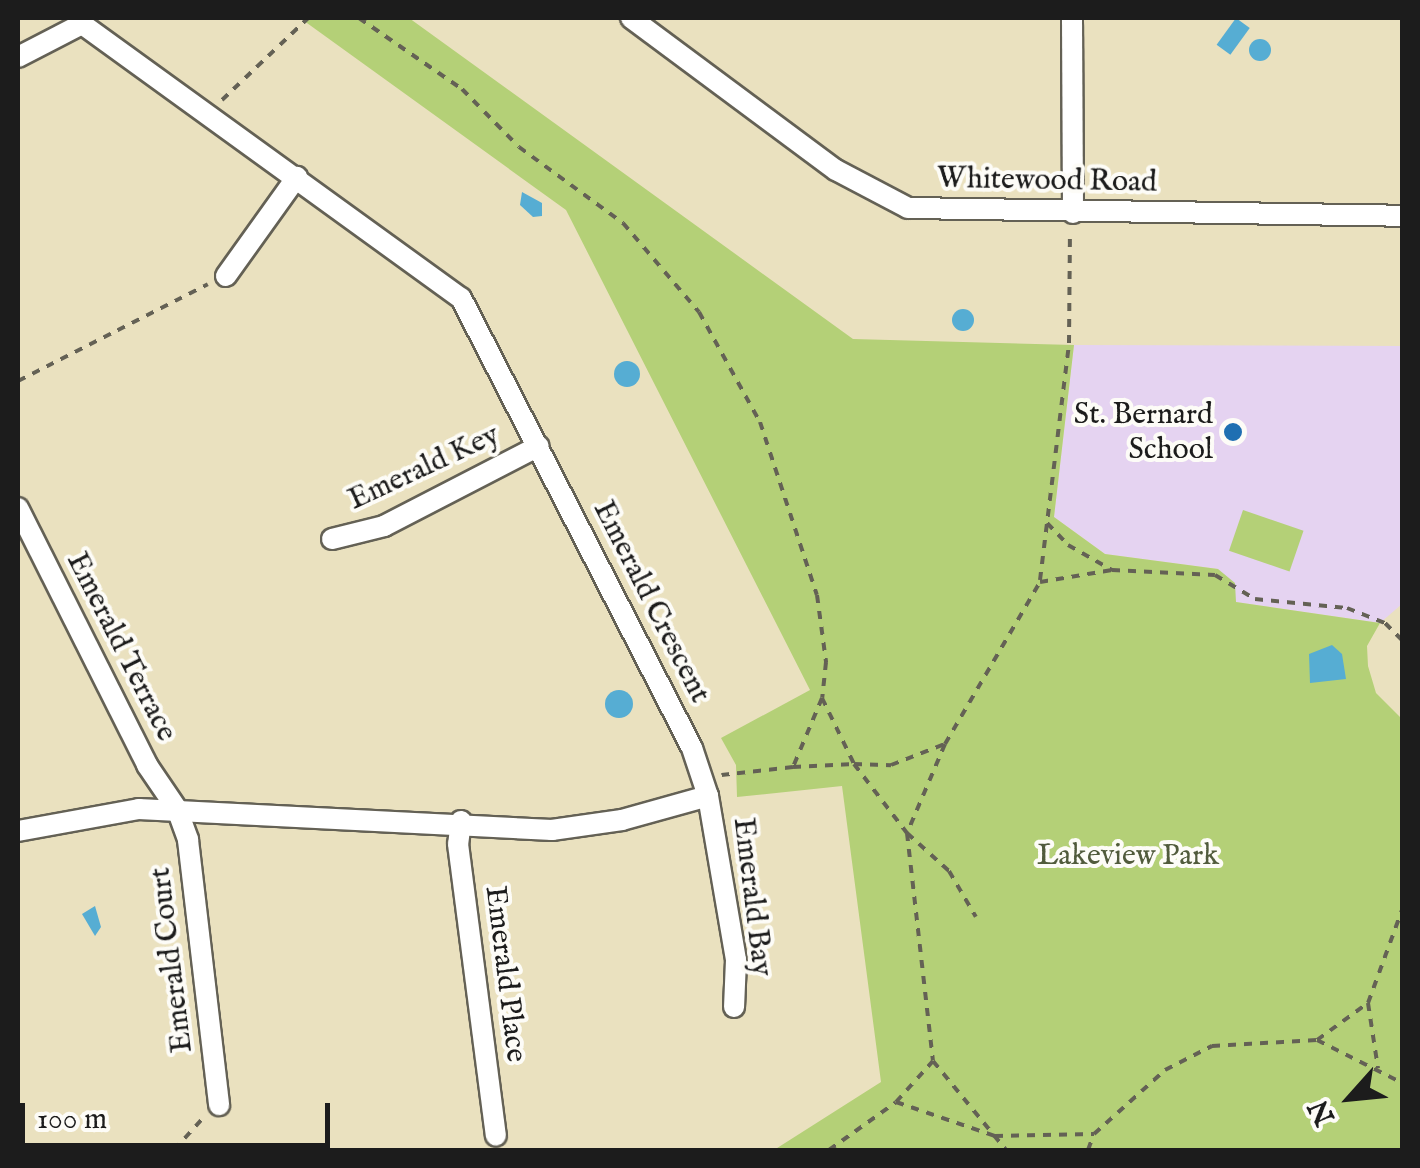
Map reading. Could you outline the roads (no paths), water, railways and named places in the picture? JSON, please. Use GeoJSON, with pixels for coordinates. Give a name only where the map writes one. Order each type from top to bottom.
{"type":"FeatureCollection","features":[{"type":"Feature","properties":{"kind":"street","name":"Whitewood Road"},"geometry":{"type":"LineString","coordinates":[[631,18],[836,170],[908,208],[1402,216]]}},
{"type":"Feature","properties":{"kind":"street"},"geometry":{"type":"LineString","coordinates":[[1072,18],[1074,212]]}},
{"type":"Feature","properties":{"kind":"street","name":"Emerald Crescent"},"geometry":{"type":"LineString","coordinates":[[18,58],[82,24],[462,298],[692,748],[708,796]]}},
{"type":"Feature","properties":{"kind":"street"},"geometry":{"type":"LineString","coordinates":[[226,276],[297,177]]}},
{"type":"Feature","properties":{"kind":"street","name":"Emerald Key"},"geometry":{"type":"LineString","coordinates":[[332,539],[384,526],[539,446]]}},
{"type":"Feature","properties":{"kind":"street","name":"Emerald Terrace"},"geometry":{"type":"LineString","coordinates":[[18,508],[146,765],[177,809]]}},
{"type":"Feature","properties":{"kind":"street"},"geometry":{"type":"LineString","coordinates":[[18,831],[111,809],[461,820],[552,830],[708,796]]}},
{"type":"Feature","properties":{"kind":"street","name":"Emerald Bay"},"geometry":{"type":"LineString","coordinates":[[708,796],[736,960],[734,1006]]}},
{"type":"Feature","properties":{"kind":"street","name":"Emerald Court"},"geometry":{"type":"LineString","coordinates":[[177,809],[188,840],[219,1105]]}},
{"type":"Feature","properties":{"kind":"street","name":"Emerald Place"},"geometry":{"type":"LineString","coordinates":[[461,820],[458,844],[496,1136]]}},
{"type":"Feature","properties":{"kind":"water"},"geometry":{"type":"Polygon","coordinates":[[[1236,18],[1250,28],[1230,55],[1217,45],[1236,18]]]}},
{"type":"Feature","properties":{"kind":"water"},"geometry":{"type":"Polygon","coordinates":[[[1260,39],[1268,42],[1268,58],[1260,61],[1252,58],[1249,50],[1252,42],[1260,39]]]}},
{"type":"Feature","properties":{"kind":"water"},"geometry":{"type":"Polygon","coordinates":[[[522,192],[542,203],[542,216],[533,217],[520,205],[522,192]]]}},
{"type":"Feature","properties":{"kind":"water"},"geometry":{"type":"Polygon","coordinates":[[[963,309],[971,312],[971,328],[963,331],[955,328],[952,320],[955,312],[963,309]]]}},
{"type":"Feature","properties":{"kind":"water"},"geometry":{"type":"Polygon","coordinates":[[[627,361],[636,365],[640,374],[636,383],[627,387],[618,383],[614,374],[618,365],[627,361]]]}},
{"type":"Feature","properties":{"kind":"water"},"geometry":{"type":"Polygon","coordinates":[[[1332,645],[1342,654],[1346,679],[1310,683],[1309,654],[1332,645]]]}},
{"type":"Feature","properties":{"kind":"water"},"geometry":{"type":"Polygon","coordinates":[[[619,690],[629,694],[633,704],[629,714],[619,718],[609,714],[605,704],[609,694],[619,690]]]}},
{"type":"Feature","properties":{"kind":"water"},"geometry":{"type":"Polygon","coordinates":[[[95,906],[101,927],[95,936],[82,914],[95,906]]]}},
{"type":"Feature","properties":{"kind":"place","name":"St. Bernard School"},"geometry":{"type":"Point","coordinates":[1233,432]}},
{"type":"Feature","properties":{"kind":"park label","name":"Lakeview Park"},"geometry":{"type":"Point","coordinates":[1128,856]}}]}
